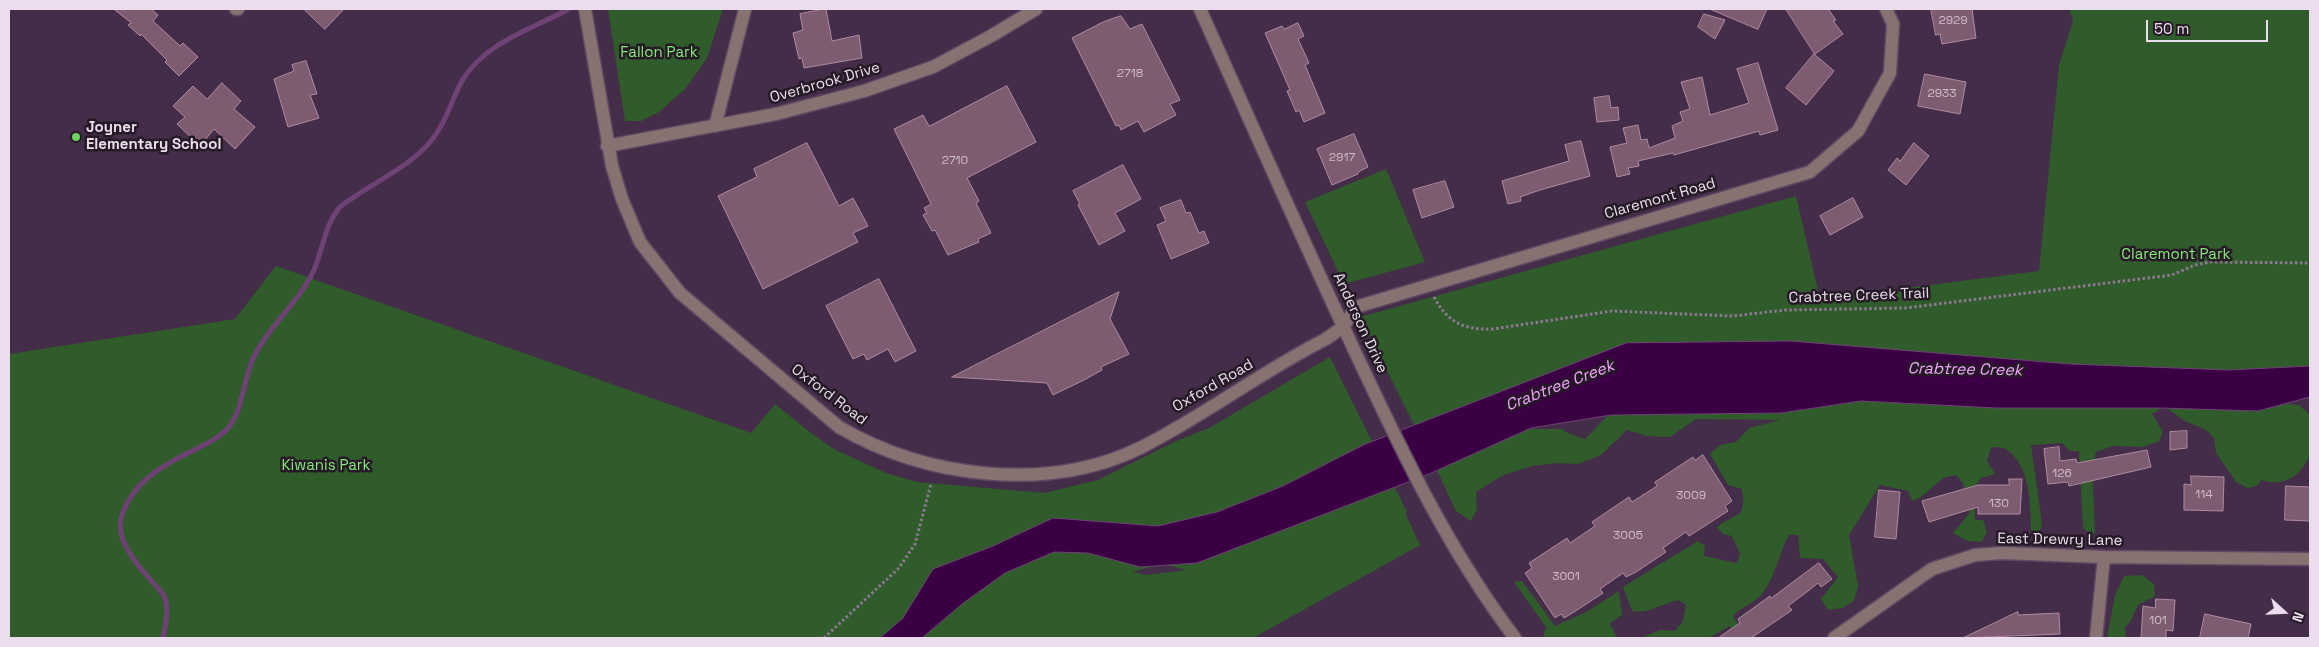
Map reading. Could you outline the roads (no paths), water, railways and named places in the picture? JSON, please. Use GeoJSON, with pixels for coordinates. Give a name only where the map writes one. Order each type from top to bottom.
{"type":"FeatureCollection","features":[{"type":"Feature","properties":{"kind":"street","name":"Oxford Road"},"geometry":{"type":"LineString","coordinates":[[585,9],[607,146],[622,199],[640,242],[680,293],[839,427],[862,440],[899,455],[944,468],[1027,475],[1087,468],[1139,448],[1326,339],[1343,327]]}},
{"type":"Feature","properties":{"kind":"street"},"geometry":{"type":"LineString","coordinates":[[715,126],[745,9]]}},
{"type":"Feature","properties":{"kind":"street","name":"Overbrook Drive"},"geometry":{"type":"LineString","coordinates":[[607,146],[776,114],[864,91],[933,67],[1036,9]]}},
{"type":"Feature","properties":{"kind":"street","name":"Anderson Drive"},"geometry":{"type":"LineString","coordinates":[[1200,9],[1343,327],[1432,509],[1474,582],[1515,638]]}},
{"type":"Feature","properties":{"kind":"street","name":"Claremont Road"},"geometry":{"type":"LineString","coordinates":[[1343,327],[1356,307],[1810,172],[1858,131],[1890,73],[1893,24],[1886,9]]}},
{"type":"Feature","properties":{"kind":"street","name":"East Drewry Lane"},"geometry":{"type":"LineString","coordinates":[[1834,638],[1932,569],[1975,555],[2002,553],[2104,557],[2310,559]]}},
{"type":"Feature","properties":{"kind":"street"},"geometry":{"type":"LineString","coordinates":[[2096,638],[2104,557]]}},
{"type":"Feature","properties":{"kind":"water","name":"Crabtree Creek"},"geometry":{"type":"Polygon","coordinates":[[[1791,341],[2070,364],[2228,370],[2310,366],[2310,397],[2258,411],[2161,408],[1996,408],[1861,401],[1781,413],[1611,415],[1531,428],[1429,474],[1197,563],[1140,567],[1088,553],[1054,552],[1005,573],[962,604],[922,638],[880,638],[903,618],[933,569],[993,546],[1053,518],[1158,526],[1217,512],[1283,486],[1363,445],[1626,343],[1791,341]]]}},
{"type":"Feature","properties":{"kind":"waterway"},"geometry":{"type":"LineString","coordinates":[[163,638],[167,612],[166,601],[161,591],[130,554],[125,545],[120,527],[126,505],[133,494],[151,475],[173,461],[212,441],[230,426],[239,407],[252,361],[266,337],[300,294],[314,270],[330,223],[339,208],[407,163],[424,149],[441,127],[462,81],[471,68],[483,57],[510,38],[569,9]]}},
{"type":"Feature","properties":{"kind":"place","name":"Joyner Elementary School"},"geometry":{"type":"Point","coordinates":[76,137]}},
{"type":"Feature","properties":{"kind":"park label","name":"Fallon Park"},"geometry":{"type":"Point","coordinates":[659,53]}},
{"type":"Feature","properties":{"kind":"park label","name":"Claremont Park"},"geometry":{"type":"Point","coordinates":[2176,255]}},
{"type":"Feature","properties":{"kind":"park label","name":"Kiwanis Park"},"geometry":{"type":"Point","coordinates":[326,466]}}]}
